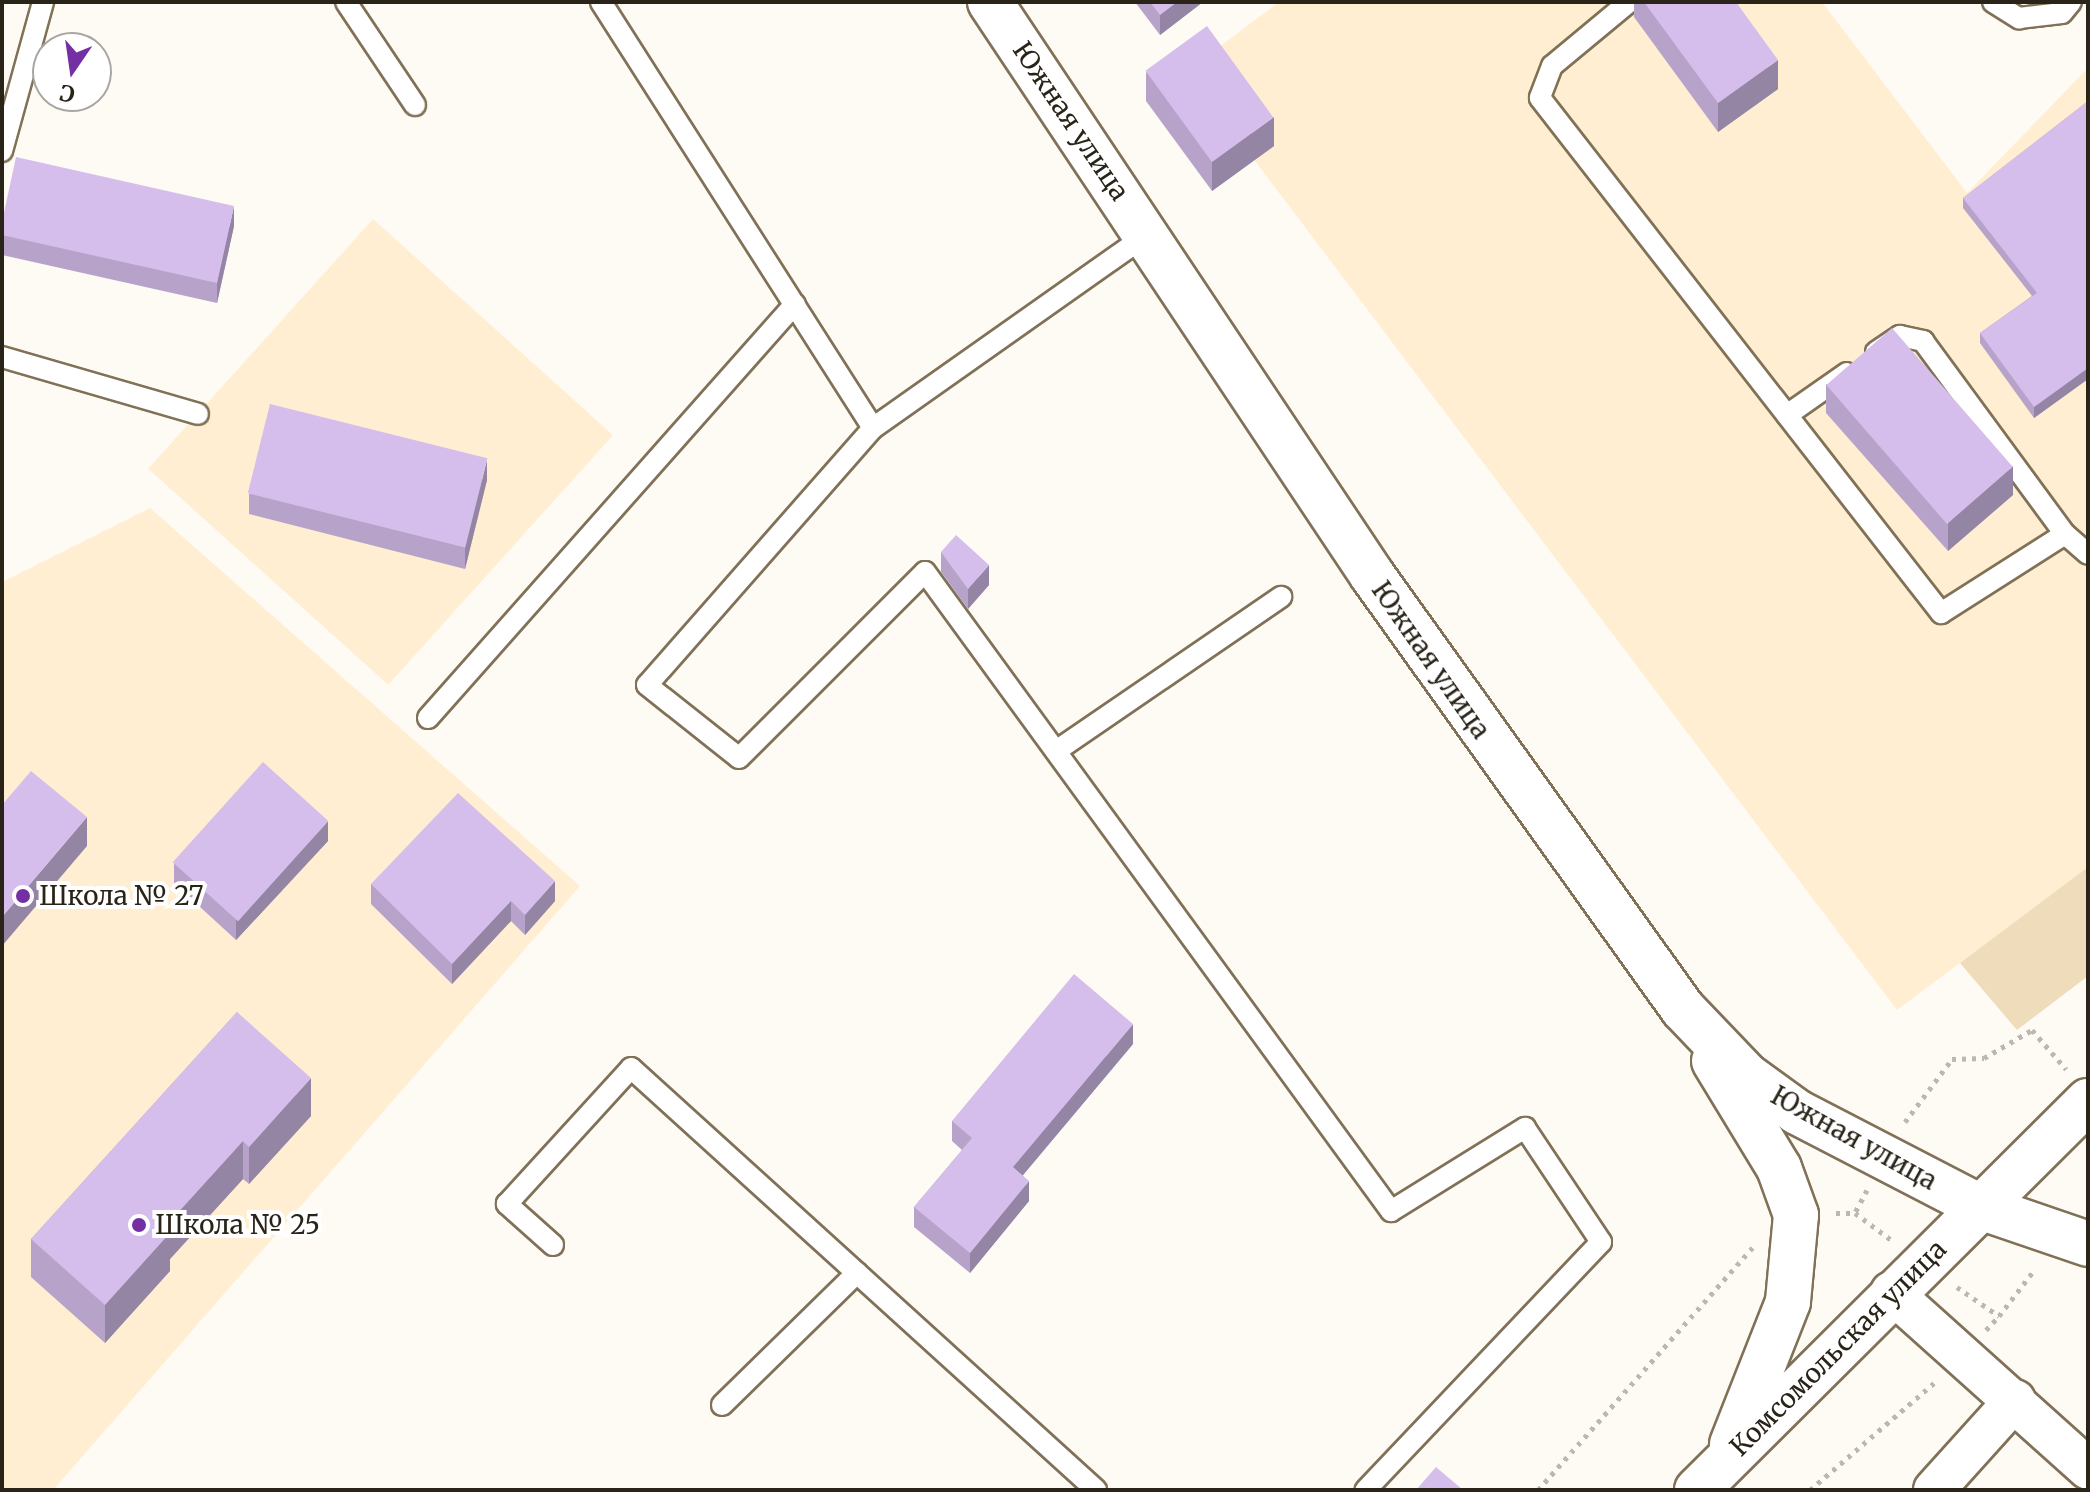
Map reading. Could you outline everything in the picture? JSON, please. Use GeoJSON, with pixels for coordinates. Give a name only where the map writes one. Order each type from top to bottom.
{"type":"FeatureCollection","features":[{"type":"Feature","properties":{"kind":"main road","name":"Южная улица"},"geometry":{"type":"LineString","coordinates":[[990,2],[1148,234],[1372,575],[1683,1009],[1746,1075],[1797,1112],[1980,1207],[2088,1244]]}},
{"type":"Feature","properties":{"kind":"main road"},"geometry":{"type":"LineString","coordinates":[[1683,1009],[1779,1168],[1796,1215],[1788,1302],[1711,1476]]}},
{"type":"Feature","properties":{"kind":"main road","name":"Комсомольская улица"},"geometry":{"type":"LineString","coordinates":[[1711,1476],[1891,1292],[2088,1101]]}},
{"type":"Feature","properties":{"kind":"street"},"geometry":{"type":"LineString","coordinates":[[1891,1292],[2015,1400],[2088,1469]]}},
{"type":"Feature","properties":{"kind":"street"},"geometry":{"type":"LineString","coordinates":[[1934,1490],[2015,1400]]}},
{"type":"Feature","properties":{"kind":"lane"},"geometry":{"type":"LineString","coordinates":[[2,151],[43,2]]}},
{"type":"Feature","properties":{"kind":"lane"},"geometry":{"type":"LineString","coordinates":[[346,2],[415,105]]}},
{"type":"Feature","properties":{"kind":"lane"},"geometry":{"type":"LineString","coordinates":[[601,2],[873,428]]}},
{"type":"Feature","properties":{"kind":"lane"},"geometry":{"type":"LineString","coordinates":[[1629,2],[1552,66],[1540,98],[1941,613],[2065,534]]}},
{"type":"Feature","properties":{"kind":"lane"},"geometry":{"type":"LineString","coordinates":[[1993,2],[2019,18],[2062,13],[2071,2]]}},
{"type":"Feature","properties":{"kind":"lane"},"geometry":{"type":"LineString","coordinates":[[1148,234],[873,428],[647,685],[739,758],[925,572],[1391,1211],[1525,1128],[1601,1242],[1366,1490]]}},
{"type":"Feature","properties":{"kind":"lane"},"geometry":{"type":"LineString","coordinates":[[428,718],[795,304]]}},
{"type":"Feature","properties":{"kind":"lane"},"geometry":{"type":"LineString","coordinates":[[1787,415],[1900,336],[1923,341],[2065,534],[2088,554]]}},
{"type":"Feature","properties":{"kind":"lane"},"geometry":{"type":"LineString","coordinates":[[2,357],[198,414]]}},
{"type":"Feature","properties":{"kind":"lane"},"geometry":{"type":"LineString","coordinates":[[1056,751],[1281,597]]}},
{"type":"Feature","properties":{"kind":"lane"},"geometry":{"type":"LineString","coordinates":[[553,1245],[507,1204],[631,1068],[1096,1490]]}},
{"type":"Feature","properties":{"kind":"lane"},"geometry":{"type":"LineString","coordinates":[[722,1405],[857,1273]]}},
{"type":"Feature","properties":{"kind":"path"},"geometry":{"type":"LineString","coordinates":[[1538,1490],[1758,1241],[1796,1215],[1855,1213]]}},
{"type":"Feature","properties":{"kind":"path"},"geometry":{"type":"LineString","coordinates":[[1810,1490],[1963,1355],[1999,1316]]}},
{"type":"Feature","properties":{"kind":"shaded area"},"geometry":{"type":"Polygon","coordinates":[[[1279,2],[1822,2],[1967,193],[2088,68],[2088,867],[1897,1010],[1187,71],[1279,2]]]}},
{"type":"Feature","properties":{"kind":"shaded area"},"geometry":{"type":"Polygon","coordinates":[[[373,219],[613,435],[388,685],[148,469],[373,219]]]}},
{"type":"Feature","properties":{"kind":"shaded area"},"geometry":{"type":"Polygon","coordinates":[[[150,508],[580,886],[53,1490],[2,1490],[2,582],[150,508]]]}},
{"type":"Feature","properties":{"kind":"shaded area"},"geometry":{"type":"Polygon","coordinates":[[[2088,867],[2088,976],[2017,1030],[1960,963],[2088,867]]]}},
{"type":"Feature","properties":{"kind":"building"},"geometry":{"type":"Polygon","coordinates":[[[1150,2],[1177,2],[1160,15],[1150,2]]]}},
{"type":"Feature","properties":{"kind":"building"},"geometry":{"type":"Polygon","coordinates":[[[1644,2],[1736,2],[1778,60],[1718,103],[1644,2]]]}},
{"type":"Feature","properties":{"kind":"building"},"geometry":{"type":"Polygon","coordinates":[[[1207,26],[1273,117],[1212,162],[1146,71],[1207,26]]]}},
{"type":"Feature","properties":{"kind":"building"},"geometry":{"type":"Polygon","coordinates":[[[2088,101],[2088,368],[2034,407],[1980,333],[2037,293],[1963,198],[2088,101]]]}},
{"type":"Feature","properties":{"kind":"building"},"geometry":{"type":"Polygon","coordinates":[[[16,157],[234,206],[217,283],[2,235],[16,157]]]}},
{"type":"Feature","properties":{"kind":"building"},"geometry":{"type":"Polygon","coordinates":[[[1892,328],[2013,467],[1947,524],[1826,385],[1892,328]]]}},
{"type":"Feature","properties":{"kind":"building"},"geometry":{"type":"Polygon","coordinates":[[[270,404],[487,458],[465,547],[248,493],[270,404]]]}},
{"type":"Feature","properties":{"kind":"building"},"geometry":{"type":"Polygon","coordinates":[[[956,535],[989,565],[968,589],[941,552],[956,535]]]}},
{"type":"Feature","properties":{"kind":"building"},"geometry":{"type":"Polygon","coordinates":[[[263,762],[328,821],[238,921],[173,862],[263,762]]]}},
{"type":"Feature","properties":{"kind":"building","name":"Школа № 27"},"geometry":{"type":"Polygon","coordinates":[[[31,771],[87,817],[2,917],[2,805],[31,771]]]}},
{"type":"Feature","properties":{"kind":"building"},"geometry":{"type":"Polygon","coordinates":[[[458,793],[555,881],[525,915],[511,901],[452,964],[371,884],[458,793]]]}},
{"type":"Feature","properties":{"kind":"building"},"geometry":{"type":"Polygon","coordinates":[[[1074,974],[1133,1024],[1013,1167],[1029,1181],[970,1253],[914,1207],[972,1138],[952,1121],[1074,974]]]}},
{"type":"Feature","properties":{"kind":"building","name":"Школа № 25"},"geometry":{"type":"Polygon","coordinates":[[[237,1012],[311,1078],[249,1147],[243,1141],[164,1228],[170,1233],[105,1305],[31,1239],[237,1012]]]}},
{"type":"Feature","properties":{"kind":"building"},"geometry":{"type":"Polygon","coordinates":[[[1436,1467],[1463,1490],[1416,1490],[1436,1467]]]}},
{"type":"Feature","properties":{"kind":"place","name":"Школа № 27"},"geometry":{"type":"Point","coordinates":[23,896]}},
{"type":"Feature","properties":{"kind":"place","name":"Школа № 25"},"geometry":{"type":"Point","coordinates":[139,1225]}}]}
